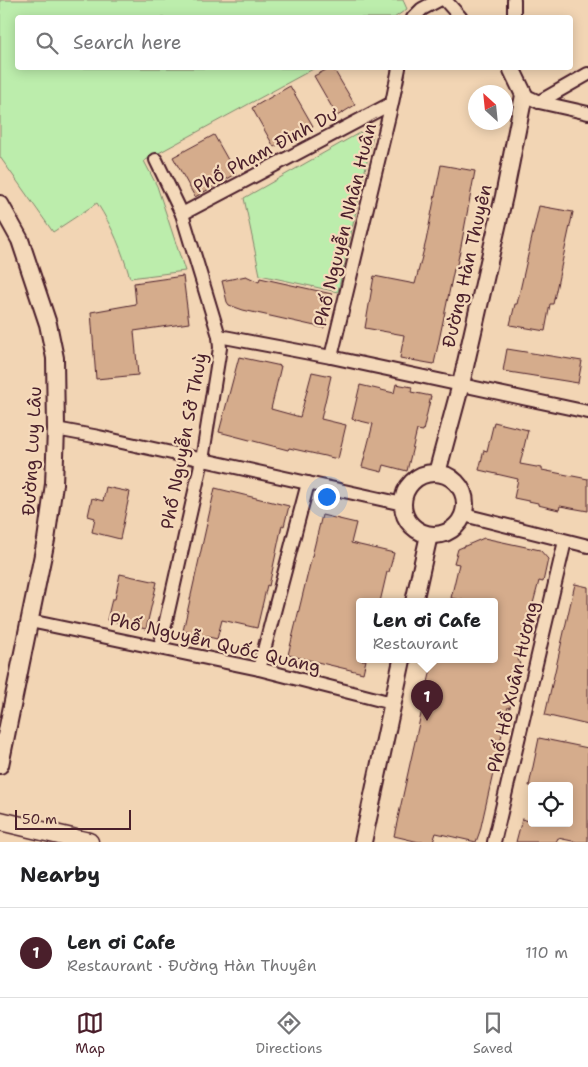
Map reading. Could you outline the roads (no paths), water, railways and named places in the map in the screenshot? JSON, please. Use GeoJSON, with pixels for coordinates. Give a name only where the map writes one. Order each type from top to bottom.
{"type":"FeatureCollection","features":[{"type":"Feature","properties":{"kind":"main road"},"geometry":{"type":"LineString","coordinates":[[0,821],[89,842]]}},
{"type":"Feature","properties":{"kind":"street"},"geometry":{"type":"LineString","coordinates":[[416,15],[422,9],[439,0]]}},
{"type":"Feature","properties":{"kind":"street"},"geometry":{"type":"LineString","coordinates":[[444,0],[458,15]]}},
{"type":"Feature","properties":{"kind":"street"},"geometry":{"type":"LineString","coordinates":[[514,0],[514,15]]}},
{"type":"Feature","properties":{"kind":"street","name":"Phố Nguyễn Nhân Huân"},"geometry":{"type":"LineString","coordinates":[[331,357],[399,70]]}},
{"type":"Feature","properties":{"kind":"street"},"geometry":{"type":"LineString","coordinates":[[512,70],[524,95],[539,102],[588,113]]}},
{"type":"Feature","properties":{"kind":"street"},"geometry":{"type":"LineString","coordinates":[[539,102],[588,74]]}},
{"type":"Feature","properties":{"kind":"street","name":"Đường Hàn Thuyên"},"geometry":{"type":"LineString","coordinates":[[437,473],[461,384],[504,196],[524,95]]}},
{"type":"Feature","properties":{"kind":"street","name":"Phố Phạm Đình Dư"},"geometry":{"type":"LineString","coordinates":[[182,214],[392,103]]}},
{"type":"Feature","properties":{"kind":"street","name":"Phố Nguyễn Sở Thuỳ"},"geometry":{"type":"LineString","coordinates":[[156,160],[182,214],[219,336],[219,357],[202,460],[160,647]]}},
{"type":"Feature","properties":{"kind":"street","name":"Đường Luy Lâu"},"geometry":{"type":"LineString","coordinates":[[0,204],[20,240],[48,324],[55,358],[56,429],[54,484],[50,512],[30,621],[0,765]]}},
{"type":"Feature","properties":{"kind":"street"},"geometry":{"type":"LineString","coordinates":[[219,336],[331,357],[588,412]]}},
{"type":"Feature","properties":{"kind":"street"},"geometry":{"type":"LineString","coordinates":[[56,429],[403,504]]}},
{"type":"Feature","properties":{"kind":"street"},"geometry":{"type":"LineString","coordinates":[[437,473],[452,478],[462,489],[466,503],[464,515],[456,526],[448,532],[439,535],[429,535],[418,531],[409,522],[403,510],[404,494],[412,482],[424,475],[437,473]]}},
{"type":"Feature","properties":{"kind":"street"},"geometry":{"type":"LineString","coordinates":[[260,669],[308,483]]}},
{"type":"Feature","properties":{"kind":"street"},"geometry":{"type":"LineString","coordinates":[[464,515],[588,546]]}},
{"type":"Feature","properties":{"kind":"street"},"geometry":{"type":"LineString","coordinates":[[415,598],[429,535]]}},
{"type":"Feature","properties":{"kind":"street","name":"Phố Hồ Xuân Hương"},"geometry":{"type":"LineString","coordinates":[[494,842],[566,541]]}},
{"type":"Feature","properties":{"kind":"street","name":"Phố Nguyễn Quốc Quang"},"geometry":{"type":"LineString","coordinates":[[30,621],[260,669],[392,703]]}},
{"type":"Feature","properties":{"kind":"street"},"geometry":{"type":"LineString","coordinates":[[363,842],[401,663]]}},
{"type":"Feature","properties":{"kind":"place","name":"Len ơi Cafe"},"geometry":{"type":"Point","coordinates":[427,721]}}]}
